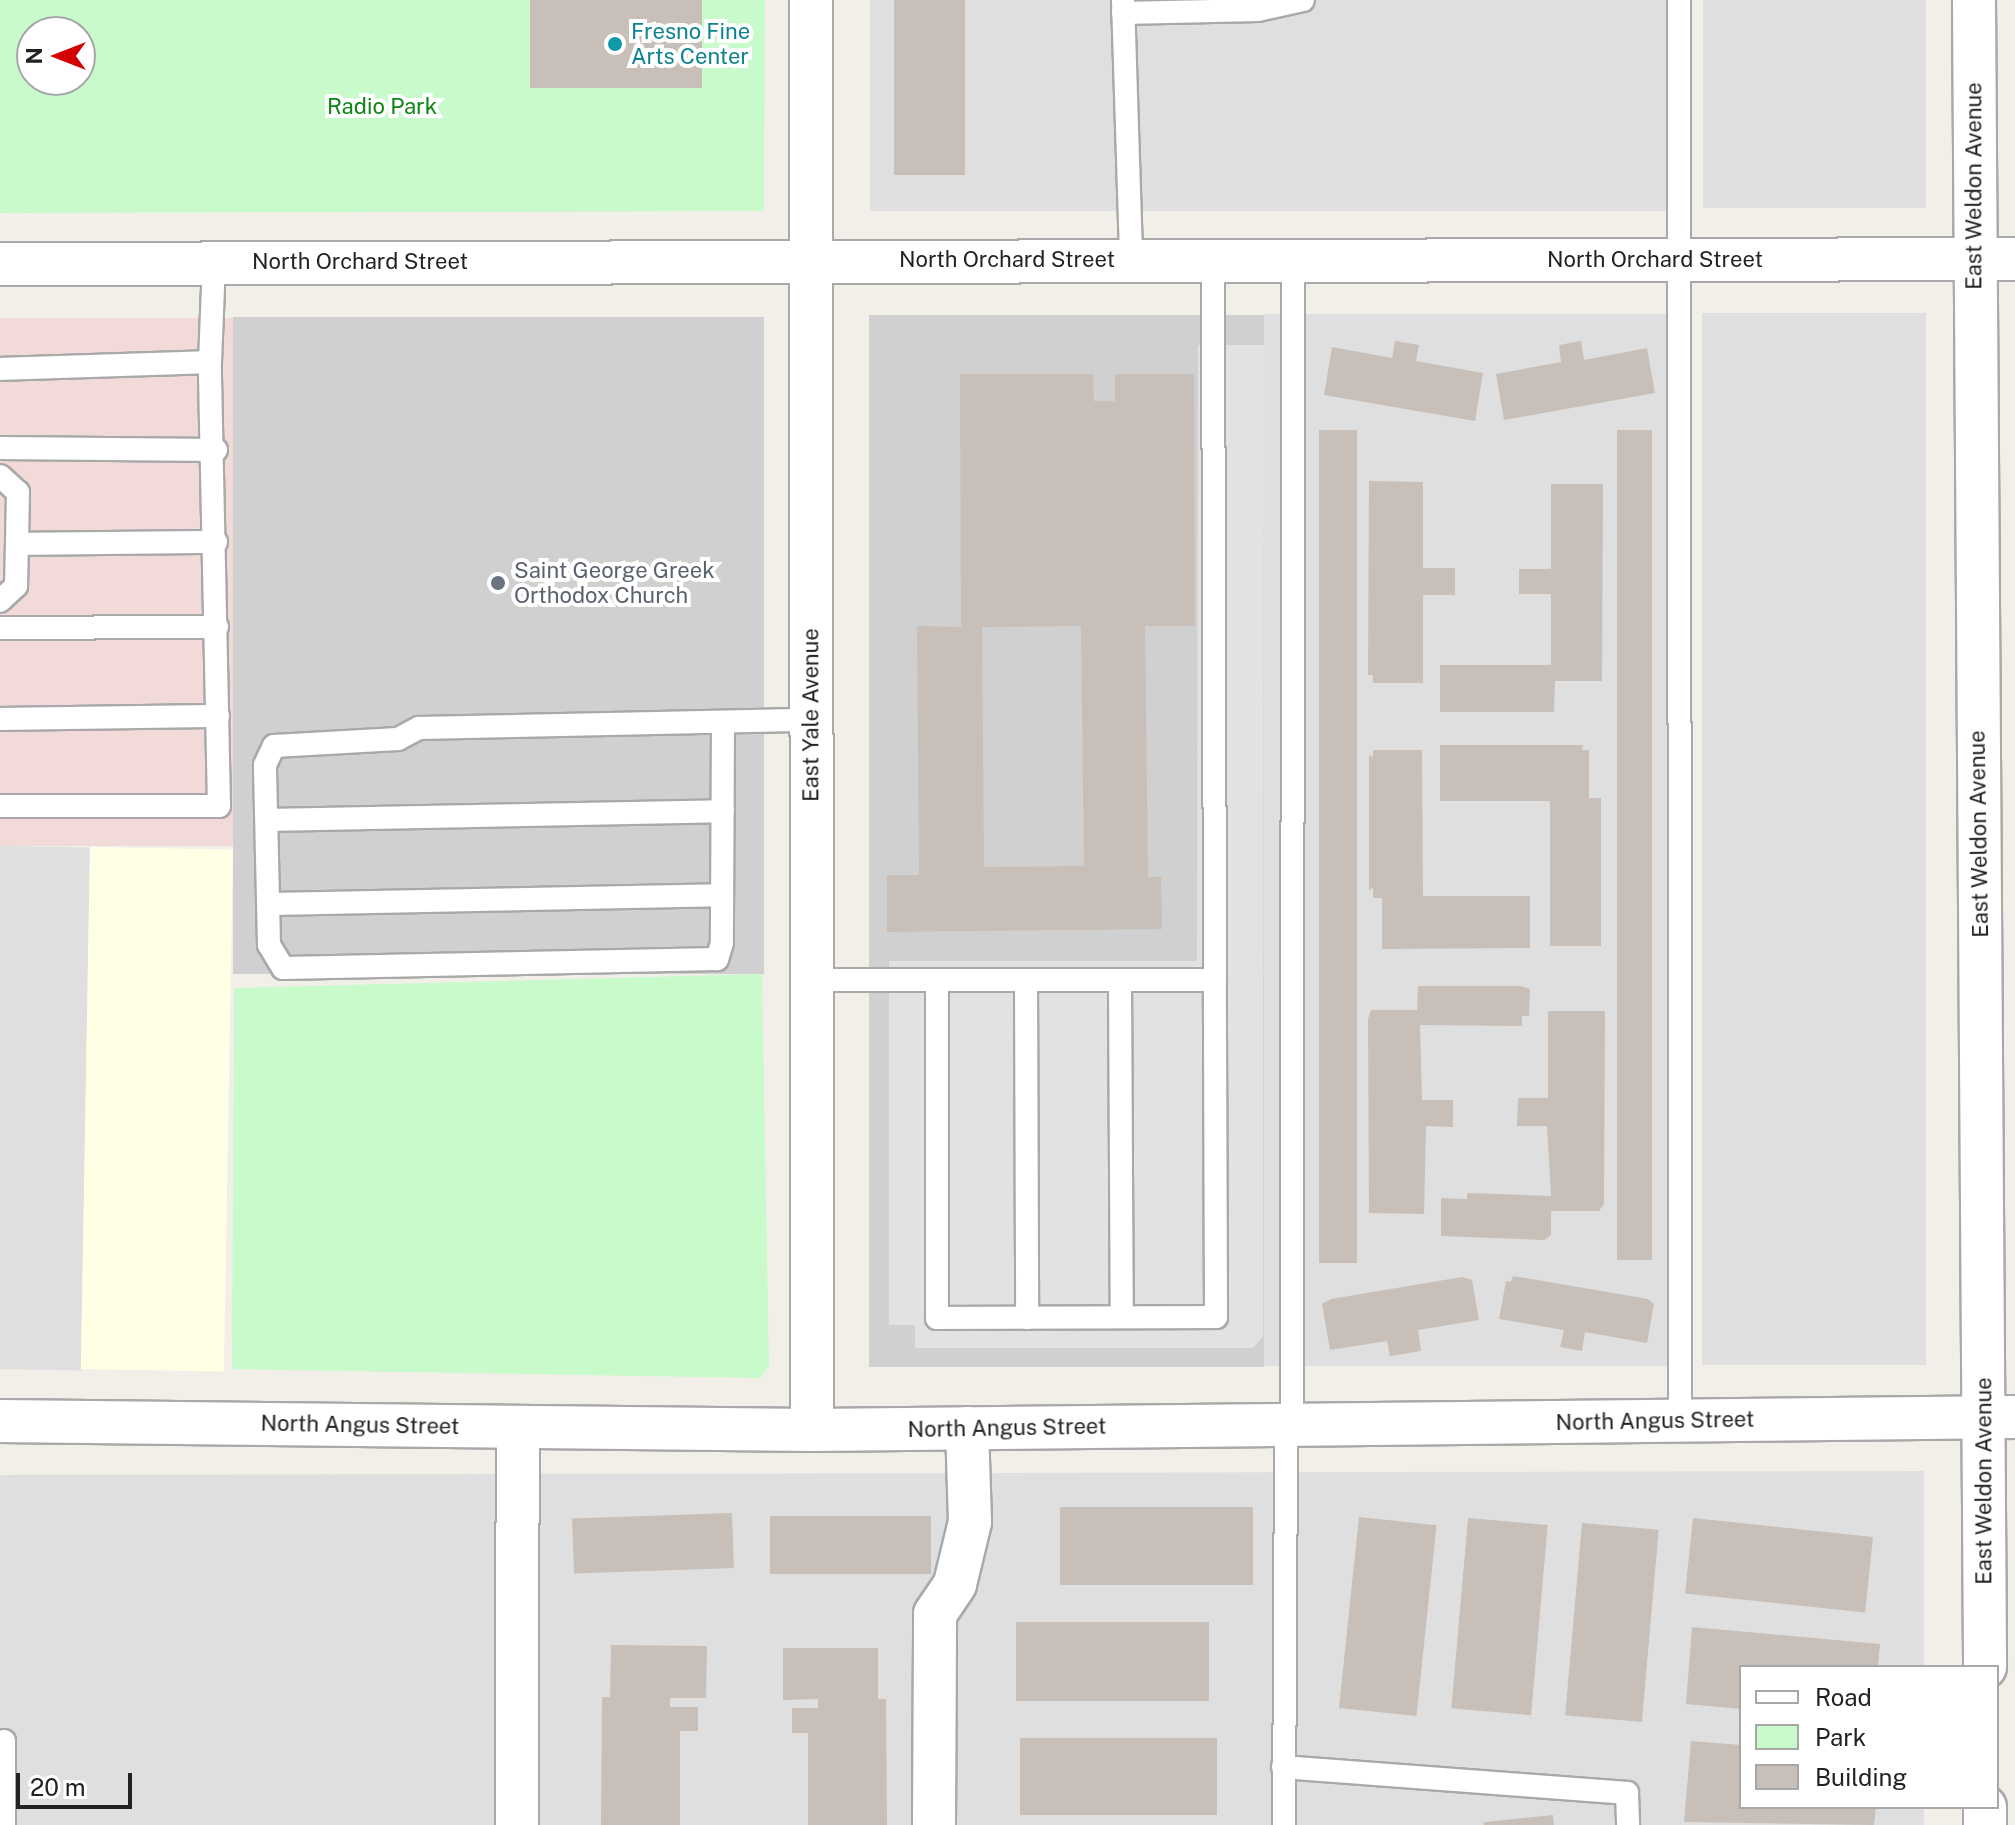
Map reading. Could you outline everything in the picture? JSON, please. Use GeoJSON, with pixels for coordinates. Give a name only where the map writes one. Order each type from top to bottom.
{"type":"FeatureCollection","features":[{"type":"Feature","properties":{"kind":"street","name":"East Yale Avenue"},"geometry":{"type":"LineString","coordinates":[[811,0],[812,1430]]}},
{"type":"Feature","properties":{"kind":"street","name":"East Weldon Avenue"},"geometry":{"type":"LineString","coordinates":[[1974,0],[1974,260],[2000,1418],[1985,1665]]}},
{"type":"Feature","properties":{"kind":"street","name":"North Orchard Street"},"geometry":{"type":"LineString","coordinates":[[0,264],[2015,259]]}},
{"type":"Feature","properties":{"kind":"street","name":"North Angus Street"},"geometry":{"type":"LineString","coordinates":[[0,1421],[812,1430],[2000,1418]]}},
{"type":"Feature","properties":{"kind":"street"},"geometry":{"type":"LineString","coordinates":[[517,1825],[518,1427]]}},
{"type":"Feature","properties":{"kind":"street"},"geometry":{"type":"LineString","coordinates":[[934,1825],[935,1614],[955,1584],[970,1522],[967,1428]]}},
{"type":"Feature","properties":{"kind":"lane"},"geometry":{"type":"LineString","coordinates":[[1131,260],[1123,6],[1258,10],[1303,0]]}},
{"type":"Feature","properties":{"kind":"lane"},"geometry":{"type":"LineString","coordinates":[[1679,0],[1680,1421]]}},
{"type":"Feature","properties":{"kind":"lane"},"geometry":{"type":"LineString","coordinates":[[937,980],[937,1318],[1216,1317],[1213,260]]}},
{"type":"Feature","properties":{"kind":"lane"},"geometry":{"type":"LineString","coordinates":[[1284,1825],[1289,1425],[1293,260]]}},
{"type":"Feature","properties":{"kind":"lane"},"geometry":{"type":"LineString","coordinates":[[0,806],[219,806],[216,450],[210,362],[214,263]]}},
{"type":"Feature","properties":{"kind":"lane"},"geometry":{"type":"LineString","coordinates":[[0,369],[210,362]]}},
{"type":"Feature","properties":{"kind":"lane"},"geometry":{"type":"LineString","coordinates":[[0,448],[216,450]]}},
{"type":"Feature","properties":{"kind":"lane"},"geometry":{"type":"LineString","coordinates":[[0,476],[18,492],[16,586],[0,601]]}},
{"type":"Feature","properties":{"kind":"lane"},"geometry":{"type":"LineString","coordinates":[[17,544],[216,542]]}},
{"type":"Feature","properties":{"kind":"lane"},"geometry":{"type":"LineString","coordinates":[[0,628],[217,627]]}},
{"type":"Feature","properties":{"kind":"lane"},"geometry":{"type":"LineString","coordinates":[[0,719],[218,716]]}},
{"type":"Feature","properties":{"kind":"lane"},"geometry":{"type":"LineString","coordinates":[[723,725],[722,895],[717,959],[283,968],[269,945],[265,765],[274,746],[398,739],[419,728],[723,725],[811,720]]}},
{"type":"Feature","properties":{"kind":"lane"},"geometry":{"type":"LineString","coordinates":[[267,820],[723,811]]}},
{"type":"Feature","properties":{"kind":"lane"},"geometry":{"type":"LineString","coordinates":[[269,904],[722,895]]}},
{"type":"Feature","properties":{"kind":"lane"},"geometry":{"type":"LineString","coordinates":[[811,980],[1215,980]]}},
{"type":"Feature","properties":{"kind":"lane"},"geometry":{"type":"LineString","coordinates":[[1026,980],[1027,1318]]}},
{"type":"Feature","properties":{"kind":"lane"},"geometry":{"type":"LineString","coordinates":[[1120,980],[1122,1317]]}},
{"type":"Feature","properties":{"kind":"lane"},"geometry":{"type":"LineString","coordinates":[[4,1741],[4,1825]]}},
{"type":"Feature","properties":{"kind":"lane"},"geometry":{"type":"LineString","coordinates":[[1283,1767],[1627,1793],[1628,1825]]}},
{"type":"Feature","properties":{"kind":"shaded area"},"geometry":{"type":"Polygon","coordinates":[[[870,0],[1675,0],[1675,211],[870,211],[870,0]]]}},
{"type":"Feature","properties":{"kind":"shaded area"},"geometry":{"type":"Polygon","coordinates":[[[1703,0],[1926,0],[1926,208],[1703,208],[1703,0]]]}},
{"type":"Feature","properties":{"kind":"shaded area"},"geometry":{"type":"Polygon","coordinates":[[[1702,313],[1926,313],[1926,1365],[1702,1365],[1702,313]]]}},
{"type":"Feature","properties":{"kind":"shaded area"},"geometry":{"type":"Polygon","coordinates":[[[1264,314],[1667,314],[1667,1366],[1264,1366],[1264,314]]]}},
{"type":"Feature","properties":{"kind":"shaded area"},"geometry":{"type":"Polygon","coordinates":[[[869,315],[1264,315],[1264,1367],[869,1367],[869,315]]]}},
{"type":"Feature","properties":{"kind":"shaded area","name":"Saint George Greek Orthodox Church"},"geometry":{"type":"Polygon","coordinates":[[[233,317],[764,317],[764,974],[233,974],[233,317]]]}},
{"type":"Feature","properties":{"kind":"shaded area"},"geometry":{"type":"Polygon","coordinates":[[[0,318],[233,318],[233,846],[0,846],[0,318]]]}},
{"type":"Feature","properties":{"kind":"shaded area"},"geometry":{"type":"Polygon","coordinates":[[[1198,345],[1264,345],[1263,1336],[1253,1348],[915,1348],[915,1325],[889,1325],[889,961],[1197,961],[1198,345]]]}},
{"type":"Feature","properties":{"kind":"shaded area"},"geometry":{"type":"Polygon","coordinates":[[[0,846],[90,848],[81,1370],[0,1369],[0,846]]]}},
{"type":"Feature","properties":{"kind":"shaded area"},"geometry":{"type":"Polygon","coordinates":[[[90,847],[233,849],[224,1371],[81,1369],[90,847]]]}},
{"type":"Feature","properties":{"kind":"shaded area"},"geometry":{"type":"Polygon","coordinates":[[[1924,1471],[1924,1665],[1739,1665],[1739,1809],[1924,1809],[1924,1825],[0,1825],[0,1475],[1924,1471]]]}},
{"type":"Feature","properties":{"kind":"green space","name":"Radio Park"},"geometry":{"type":"Polygon","coordinates":[[[0,0],[765,0],[764,211],[0,213],[0,0]]]}},
{"type":"Feature","properties":{"kind":"green space"},"geometry":{"type":"Polygon","coordinates":[[[762,974],[769,1366],[760,1378],[232,1369],[234,988],[762,974]]]}},
{"type":"Feature","properties":{"kind":"building","name":"Fresno Fine Arts Center"},"geometry":{"type":"Polygon","coordinates":[[[530,0],[702,0],[702,88],[530,88],[530,0]]]}},
{"type":"Feature","properties":{"kind":"building"},"geometry":{"type":"Polygon","coordinates":[[[894,0],[965,0],[965,175],[894,175],[894,0]]]}},
{"type":"Feature","properties":{"kind":"building"},"geometry":{"type":"Polygon","coordinates":[[[1395,341],[1419,345],[1416,361],[1483,373],[1475,421],[1324,395],[1332,347],[1392,358],[1395,341]]]}},
{"type":"Feature","properties":{"kind":"building"},"geometry":{"type":"Polygon","coordinates":[[[1581,341],[1584,360],[1647,348],[1655,393],[1504,420],[1496,374],[1561,362],[1559,345],[1581,341]]]}},
{"type":"Feature","properties":{"kind":"building"},"geometry":{"type":"Polygon","coordinates":[[[960,374],[1093,374],[1094,401],[1115,401],[1115,374],[1194,374],[1195,626],[1145,626],[1148,877],[1161,877],[1162,929],[887,932],[887,875],[919,875],[917,626],[961,627],[960,374]],[[1081,626],[982,627],[984,867],[1084,866],[1081,626]]]}},
{"type":"Feature","properties":{"kind":"building"},"geometry":{"type":"Polygon","coordinates":[[[1319,430],[1357,430],[1357,1263],[1319,1263],[1319,430]]]}},
{"type":"Feature","properties":{"kind":"building"},"geometry":{"type":"Polygon","coordinates":[[[1617,430],[1652,430],[1652,1260],[1617,1260],[1617,430]]]}},
{"type":"Feature","properties":{"kind":"building"},"geometry":{"type":"Polygon","coordinates":[[[1369,481],[1423,482],[1423,568],[1455,568],[1455,595],[1423,595],[1423,683],[1373,683],[1373,675],[1368,675],[1369,481]]]}},
{"type":"Feature","properties":{"kind":"building"},"geometry":{"type":"Polygon","coordinates":[[[1551,484],[1603,484],[1602,681],[1555,681],[1554,712],[1440,712],[1440,665],[1551,665],[1551,594],[1519,594],[1519,569],[1551,569],[1551,484]]]}},
{"type":"Feature","properties":{"kind":"building"},"geometry":{"type":"Polygon","coordinates":[[[1440,745],[1583,745],[1582,750],[1589,750],[1589,798],[1601,798],[1601,946],[1550,946],[1550,801],[1440,801],[1440,745]]]}},
{"type":"Feature","properties":{"kind":"building"},"geometry":{"type":"Polygon","coordinates":[[[1373,750],[1422,750],[1423,896],[1530,896],[1530,948],[1382,949],[1382,898],[1373,898],[1373,888],[1369,890],[1369,755],[1373,757],[1373,750]]]}},
{"type":"Feature","properties":{"kind":"building"},"geometry":{"type":"Polygon","coordinates":[[[1418,986],[1521,986],[1530,989],[1529,1016],[1522,1016],[1522,1026],[1420,1025],[1422,1100],[1453,1100],[1453,1127],[1426,1126],[1424,1214],[1369,1213],[1368,1019],[1371,1010],[1417,1010],[1418,986]]]}},
{"type":"Feature","properties":{"kind":"building"},"geometry":{"type":"Polygon","coordinates":[[[1548,1011],[1605,1011],[1604,1204],[1599,1211],[1551,1211],[1551,1235],[1544,1240],[1441,1236],[1441,1198],[1467,1199],[1467,1193],[1551,1196],[1547,1126],[1517,1126],[1518,1098],[1548,1098],[1548,1011]]]}},
{"type":"Feature","properties":{"kind":"building"},"geometry":{"type":"Polygon","coordinates":[[[1513,1276],[1648,1299],[1654,1304],[1647,1343],[1585,1332],[1582,1351],[1560,1347],[1564,1330],[1499,1319],[1506,1281],[1511,1282],[1513,1276]]]}},
{"type":"Feature","properties":{"kind":"building"},"geometry":{"type":"Polygon","coordinates":[[[1462,1277],[1472,1280],[1479,1320],[1418,1330],[1421,1351],[1390,1356],[1387,1341],[1330,1350],[1322,1304],[1331,1299],[1462,1277]]]}},
{"type":"Feature","properties":{"kind":"building"},"geometry":{"type":"Polygon","coordinates":[[[1060,1507],[1253,1507],[1253,1585],[1060,1585],[1060,1507]]]}},
{"type":"Feature","properties":{"kind":"building"},"geometry":{"type":"Polygon","coordinates":[[[732,1513],[734,1568],[574,1574],[572,1519],[732,1513]]]}},
{"type":"Feature","properties":{"kind":"building"},"geometry":{"type":"Polygon","coordinates":[[[770,1516],[931,1516],[931,1574],[770,1574],[770,1516]]]}},
{"type":"Feature","properties":{"kind":"building"},"geometry":{"type":"Polygon","coordinates":[[[1359,1517],[1437,1525],[1417,1716],[1339,1708],[1359,1517]]]}},
{"type":"Feature","properties":{"kind":"building"},"geometry":{"type":"Polygon","coordinates":[[[1468,1518],[1548,1525],[1531,1715],[1451,1708],[1468,1518]]]}},
{"type":"Feature","properties":{"kind":"building"},"geometry":{"type":"Polygon","coordinates":[[[1693,1518],[1873,1537],[1865,1613],[1685,1594],[1693,1518]]]}},
{"type":"Feature","properties":{"kind":"building"},"geometry":{"type":"Polygon","coordinates":[[[1582,1523],[1659,1530],[1642,1722],[1565,1715],[1582,1523]]]}},
{"type":"Feature","properties":{"kind":"building"},"geometry":{"type":"Polygon","coordinates":[[[1016,1622],[1209,1622],[1209,1701],[1016,1701],[1016,1622]]]}},
{"type":"Feature","properties":{"kind":"building"},"geometry":{"type":"Polygon","coordinates":[[[1692,1627],[1880,1644],[1878,1665],[1739,1665],[1739,1709],[1686,1704],[1692,1627]]]}},
{"type":"Feature","properties":{"kind":"building"},"geometry":{"type":"Polygon","coordinates":[[[611,1645],[707,1646],[706,1698],[670,1698],[670,1707],[698,1707],[698,1731],[680,1731],[680,1825],[601,1825],[602,1697],[610,1697],[611,1645]]]}},
{"type":"Feature","properties":{"kind":"building"},"geometry":{"type":"Polygon","coordinates":[[[783,1648],[878,1648],[878,1699],[886,1699],[887,1825],[808,1825],[808,1733],[792,1733],[792,1708],[818,1708],[818,1699],[783,1700],[783,1648]]]}},
{"type":"Feature","properties":{"kind":"building"},"geometry":{"type":"Polygon","coordinates":[[[1020,1738],[1217,1738],[1217,1815],[1020,1815],[1020,1738]]]}},
{"type":"Feature","properties":{"kind":"building"},"geometry":{"type":"Polygon","coordinates":[[[1691,1741],[1739,1745],[1739,1809],[1876,1809],[1874,1825],[1684,1822],[1691,1741]]]}},
{"type":"Feature","properties":{"kind":"building"},"geometry":{"type":"Polygon","coordinates":[[[1553,1815],[1554,1825],[1484,1825],[1483,1822],[1553,1815]]]}},
{"type":"Feature","properties":{"kind":"place","name":"Fresno Fine Arts Center"},"geometry":{"type":"Point","coordinates":[615,44]}},
{"type":"Feature","properties":{"kind":"place","name":"Saint George Greek Orthodox Church"},"geometry":{"type":"Point","coordinates":[498,583]}}]}
